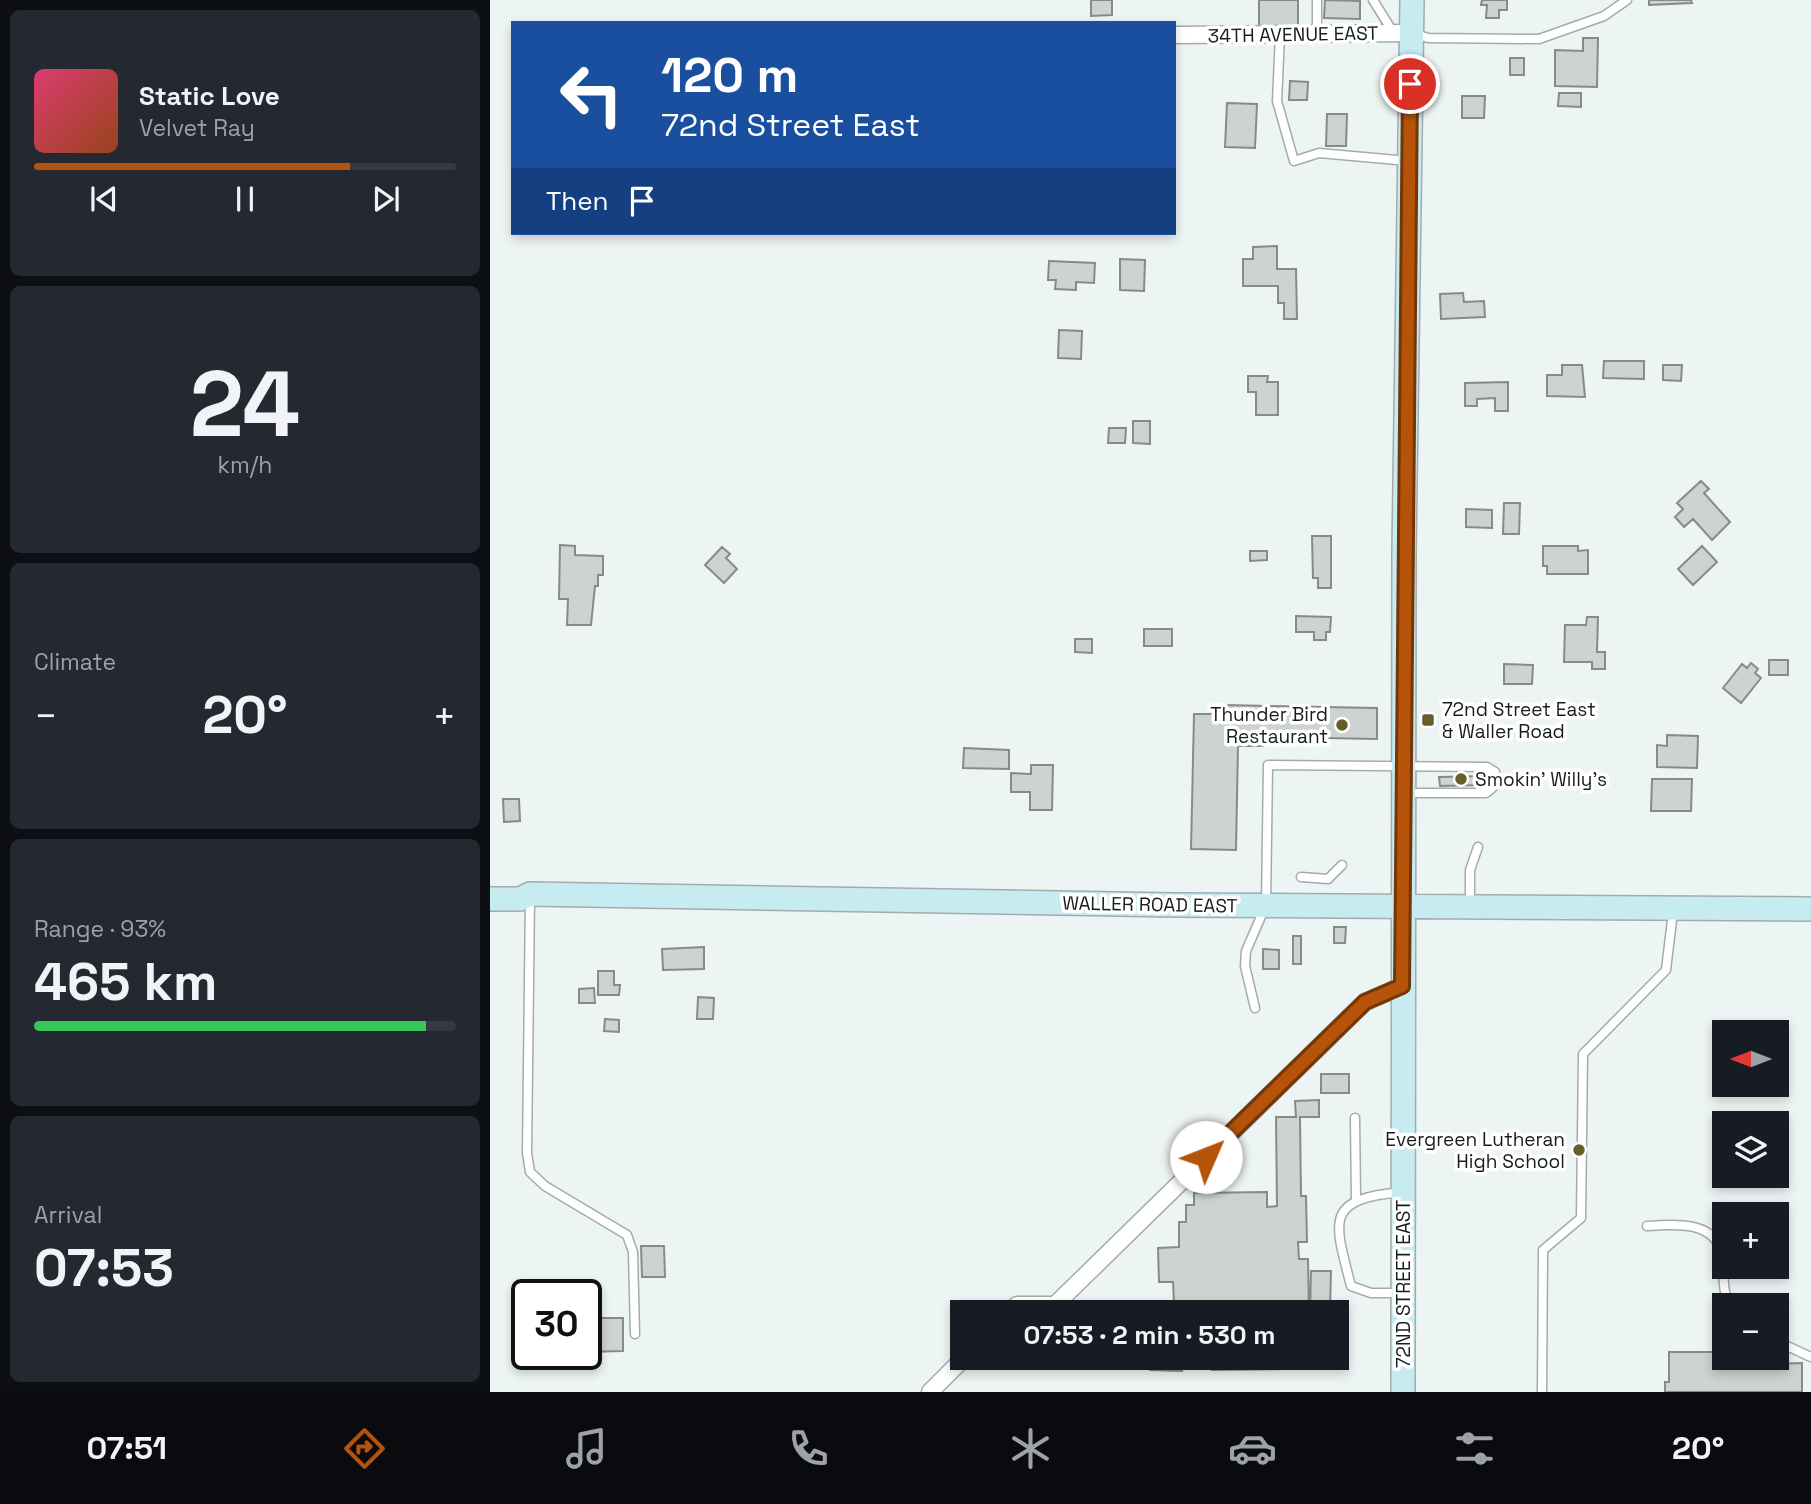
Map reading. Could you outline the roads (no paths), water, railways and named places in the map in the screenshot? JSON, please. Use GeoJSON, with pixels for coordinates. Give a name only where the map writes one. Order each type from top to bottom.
{"type":"FeatureCollection","features":[{"type":"Feature","properties":{"kind":"main road","name":"72ND STREET EAST"},"geometry":{"type":"LineString","coordinates":[[1403,1392],[1402,905],[1408,161],[1402,33],[1412,0]]}},
{"type":"Feature","properties":{"kind":"main road","name":"WALLER ROAD EAST"},"geometry":{"type":"LineString","coordinates":[[490,899],[520,899],[530,894],[1266,905],[1811,909]]}},
{"type":"Feature","properties":{"kind":"street","name":"34TH AVENUE EAST"},"geometry":{"type":"LineString","coordinates":[[1176,34],[1402,33]]}},
{"type":"Feature","properties":{"kind":"street"},"geometry":{"type":"LineString","coordinates":[[1060,1300],[1365,1002],[1402,986]]}},
{"type":"Feature","properties":{"kind":"street"},"geometry":{"type":"LineString","coordinates":[[930,1392],[952,1370]]}},
{"type":"Feature","properties":{"kind":"lane"},"geometry":{"type":"LineString","coordinates":[[1317,0],[1317,35]]}},
{"type":"Feature","properties":{"kind":"lane"},"geometry":{"type":"LineString","coordinates":[[1373,0],[1402,33],[1428,38],[1539,39],[1604,16],[1628,0]]}},
{"type":"Feature","properties":{"kind":"lane"},"geometry":{"type":"LineString","coordinates":[[1280,35],[1278,101],[1294,161],[1319,153],[1408,161]]}},
{"type":"Feature","properties":{"kind":"lane"},"geometry":{"type":"LineString","coordinates":[[1255,1008],[1245,966],[1246,951],[1266,905],[1268,765],[1403,769],[1487,767],[1495,772],[1497,779],[1494,787],[1486,793],[1403,793]]}},
{"type":"Feature","properties":{"kind":"lane"},"geometry":{"type":"LineString","coordinates":[[1470,907],[1470,870],[1478,847]]}},
{"type":"Feature","properties":{"kind":"lane"},"geometry":{"type":"LineString","coordinates":[[1301,877],[1328,879],[1342,866]]}},
{"type":"Feature","properties":{"kind":"lane"},"geometry":{"type":"LineString","coordinates":[[530,894],[527,1153],[530,1172],[545,1186],[626,1235],[633,1252],[635,1334]]}},
{"type":"Feature","properties":{"kind":"lane"},"geometry":{"type":"LineString","coordinates":[[1542,1392],[1543,1250],[1581,1218],[1583,1054],[1666,970],[1673,908]]}},
{"type":"Feature","properties":{"kind":"lane"},"geometry":{"type":"LineString","coordinates":[[1355,1118],[1356,1200]]}},
{"type":"Feature","properties":{"kind":"lane"},"geometry":{"type":"LineString","coordinates":[[1403,1192],[1367,1195],[1356,1200],[1340,1214],[1339,1240],[1350,1286],[1371,1293],[1403,1293]]}},
{"type":"Feature","properties":{"kind":"lane"},"geometry":{"type":"LineString","coordinates":[[1647,1226],[1685,1224],[1709,1233],[1722,1253],[1723,1293]]}},
{"type":"Feature","properties":{"kind":"lane"},"geometry":{"type":"LineString","coordinates":[[1789,1347],[1811,1357]]}},
{"type":"Feature","properties":{"kind":"place","name":"72nd Street East & Waller Road"},"geometry":{"type":"Point","coordinates":[1428,720]}},
{"type":"Feature","properties":{"kind":"place","name":"Thunder Bird Restaurant"},"geometry":{"type":"Point","coordinates":[1342,725]}},
{"type":"Feature","properties":{"kind":"place","name":"Smokin' Willy's"},"geometry":{"type":"Point","coordinates":[1461,779]}},
{"type":"Feature","properties":{"kind":"place","name":"Evergreen Lutheran High School"},"geometry":{"type":"Point","coordinates":[1579,1150]}}]}
